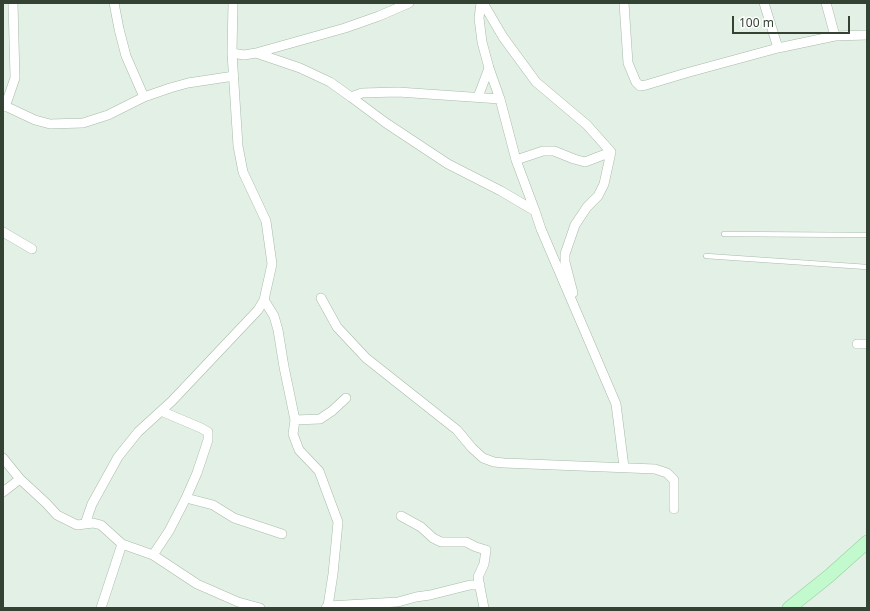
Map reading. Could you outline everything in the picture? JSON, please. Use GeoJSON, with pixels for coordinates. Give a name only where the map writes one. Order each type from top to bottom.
{"type":"FeatureCollection","features":[{"type":"Feature","properties":{"kind":"street"},"geometry":{"type":"LineString","coordinates":[[13,3],[15,78],[4,106],[35,120],[50,124],[84,123],[108,115],[144,97],[188,83],[234,76]]}},
{"type":"Feature","properties":{"kind":"street"},"geometry":{"type":"LineString","coordinates":[[114,3],[126,56],[144,97]]}},
{"type":"Feature","properties":{"kind":"street"},"geometry":{"type":"LineString","coordinates":[[85,524],[92,504],[118,457],[138,432],[172,401],[258,310],[264,300],[272,264],[266,221],[243,172],[238,146],[232,53],[233,3]]}},
{"type":"Feature","properties":{"kind":"street"},"geometry":{"type":"LineString","coordinates":[[232,53],[244,55],[256,54],[345,28],[409,3]]}},
{"type":"Feature","properties":{"kind":"street"},"geometry":{"type":"LineString","coordinates":[[482,3],[479,18],[482,42],[500,99],[516,160],[536,211],[541,230],[616,404],[624,466]]}},
{"type":"Feature","properties":{"kind":"street"},"geometry":{"type":"LineString","coordinates":[[482,3],[503,37],[536,82],[587,125],[611,152]]}},
{"type":"Feature","properties":{"kind":"street"},"geometry":{"type":"LineString","coordinates":[[624,3],[628,62],[636,82],[640,86],[778,48],[835,36],[867,35]]}},
{"type":"Feature","properties":{"kind":"street"},"geometry":{"type":"LineString","coordinates":[[764,3],[778,48]]}},
{"type":"Feature","properties":{"kind":"street"},"geometry":{"type":"LineString","coordinates":[[826,3],[835,36]]}},
{"type":"Feature","properties":{"kind":"street"},"geometry":{"type":"LineString","coordinates":[[256,54],[300,68],[330,82],[386,123],[448,164],[536,211]]}},
{"type":"Feature","properties":{"kind":"street"},"geometry":{"type":"LineString","coordinates":[[478,97],[489,68]]}},
{"type":"Feature","properties":{"kind":"street"},"geometry":{"type":"LineString","coordinates":[[351,97],[362,93],[398,92],[500,99]]}},
{"type":"Feature","properties":{"kind":"street"},"geometry":{"type":"LineString","coordinates":[[516,160],[543,151],[554,151],[584,162],[611,152]]}},
{"type":"Feature","properties":{"kind":"street"},"geometry":{"type":"LineString","coordinates":[[580,321],[564,262],[565,254],[575,225],[587,207],[598,196],[604,184],[611,152]]}},
{"type":"Feature","properties":{"kind":"street"},"geometry":{"type":"LineString","coordinates":[[3,232],[32,249]]}},
{"type":"Feature","properties":{"kind":"street"},"geometry":{"type":"LineString","coordinates":[[321,298],[337,327],[366,358],[457,430],[472,448],[483,458],[494,462],[504,463],[624,466],[655,469],[667,473],[674,480],[674,509]]}},
{"type":"Feature","properties":{"kind":"street"},"geometry":{"type":"LineString","coordinates":[[264,300],[274,316],[278,330],[294,420],[293,434],[299,450],[319,471],[338,522],[333,574],[327,607],[398,602],[470,585],[480,585]]}},
{"type":"Feature","properties":{"kind":"street"},"geometry":{"type":"LineString","coordinates":[[857,344],[867,344]]}},
{"type":"Feature","properties":{"kind":"street"},"geometry":{"type":"LineString","coordinates":[[294,420],[320,419],[332,411],[346,398]]}},
{"type":"Feature","properties":{"kind":"street"},"geometry":{"type":"LineString","coordinates":[[153,555],[169,531],[186,498],[197,473],[208,440],[208,432],[161,411]]}},
{"type":"Feature","properties":{"kind":"street"},"geometry":{"type":"LineString","coordinates":[[3,458],[20,478],[57,515],[76,525],[93,523],[101,526],[122,544],[153,555],[197,584],[238,602],[260,608]]}},
{"type":"Feature","properties":{"kind":"street"},"geometry":{"type":"LineString","coordinates":[[3,492],[20,478]]}},
{"type":"Feature","properties":{"kind":"street"},"geometry":{"type":"LineString","coordinates":[[186,498],[213,505],[234,518],[282,534]]}},
{"type":"Feature","properties":{"kind":"street"},"geometry":{"type":"LineString","coordinates":[[401,516],[421,527],[433,538],[441,542],[466,542],[486,550],[484,564],[478,577],[484,608]]}},
{"type":"Feature","properties":{"kind":"street"},"geometry":{"type":"LineString","coordinates":[[789,608],[829,576],[867,542]]}},
{"type":"Feature","properties":{"kind":"street"},"geometry":{"type":"LineString","coordinates":[[101,608],[122,544]]}},
{"type":"Feature","properties":{"kind":"lane"},"geometry":{"type":"LineString","coordinates":[[724,234],[867,235]]}},
{"type":"Feature","properties":{"kind":"lane"},"geometry":{"type":"LineString","coordinates":[[706,256],[867,267]]}}]}
